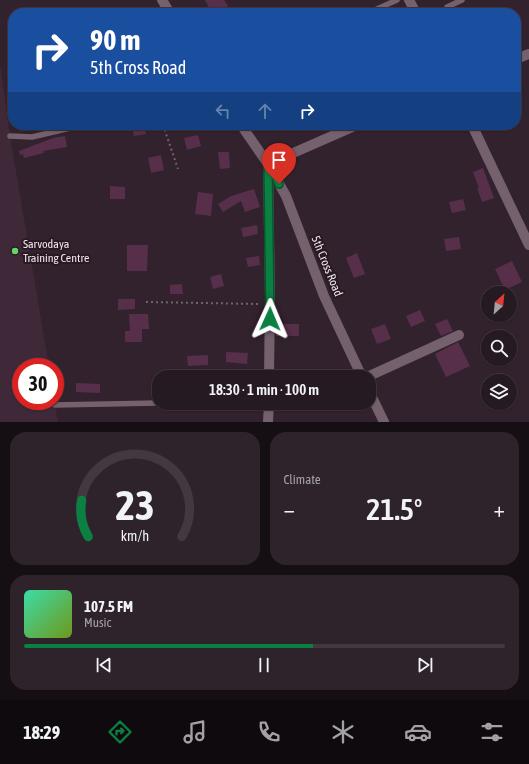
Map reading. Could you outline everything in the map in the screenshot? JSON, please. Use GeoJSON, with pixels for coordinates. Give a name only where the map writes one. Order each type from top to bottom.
{"type":"FeatureCollection","features":[{"type":"Feature","properties":{"kind":"street","name":"5th Cross Road"},"geometry":{"type":"LineString","coordinates":[[245,130],[268,164],[286,196],[324,296],[359,370]]}},
{"type":"Feature","properties":{"kind":"street"},"geometry":{"type":"LineString","coordinates":[[269,370],[270,304],[268,164],[346,130]]}},
{"type":"Feature","properties":{"kind":"street"},"geometry":{"type":"LineString","coordinates":[[474,130],[529,245]]}},
{"type":"Feature","properties":{"kind":"street"},"geometry":{"type":"LineString","coordinates":[[376,373],[459,335]]}},
{"type":"Feature","properties":{"kind":"street"},"geometry":{"type":"LineString","coordinates":[[376,405],[384,422]]}},
{"type":"Feature","properties":{"kind":"street"},"geometry":{"type":"LineString","coordinates":[[268,410],[268,422]]}},
{"type":"Feature","properties":{"kind":"lane"},"geometry":{"type":"LineString","coordinates":[[379,8],[397,0]]}},
{"type":"Feature","properties":{"kind":"lane"},"geometry":{"type":"LineString","coordinates":[[447,7],[462,0]]}},
{"type":"Feature","properties":{"kind":"lane"},"geometry":{"type":"LineString","coordinates":[[10,136],[32,137],[62,130]]}},
{"type":"Feature","properties":{"kind":"lane"},"geometry":{"type":"LineString","coordinates":[[64,405],[152,403]]}},
{"type":"Feature","properties":{"kind":"path"},"geometry":{"type":"LineString","coordinates":[[165,130],[178,169]]}},
{"type":"Feature","properties":{"kind":"path"},"geometry":{"type":"LineString","coordinates":[[146,302],[270,304]]}},
{"type":"Feature","properties":{"kind":"shaded area","name":"Sarvodaya Training Centre"},"geometry":{"type":"Polygon","coordinates":[[[0,64],[8,130],[47,358],[12,358],[12,410],[56,410],[58,422],[0,422],[0,64]]]}},
{"type":"Feature","properties":{"kind":"building"},"geometry":{"type":"Polygon","coordinates":[[[205,0],[224,0],[228,6],[225,8],[209,8],[205,0]]]}},
{"type":"Feature","properties":{"kind":"building"},"geometry":{"type":"Polygon","coordinates":[[[133,130],[145,130],[146,134],[134,136],[133,130]]]}},
{"type":"Feature","properties":{"kind":"building"},"geometry":{"type":"Polygon","coordinates":[[[198,135],[201,146],[187,150],[184,138],[198,135]]]}},
{"type":"Feature","properties":{"kind":"building"},"geometry":{"type":"Polygon","coordinates":[[[65,136],[67,147],[43,151],[44,153],[24,158],[23,154],[20,155],[19,151],[53,138],[65,136]]]}},
{"type":"Feature","properties":{"kind":"building"},"geometry":{"type":"Polygon","coordinates":[[[218,152],[229,152],[230,168],[220,169],[218,152]]]}},
{"type":"Feature","properties":{"kind":"building"},"geometry":{"type":"Polygon","coordinates":[[[161,155],[164,170],[151,173],[148,158],[161,155]]]}},
{"type":"Feature","properties":{"kind":"building"},"geometry":{"type":"Polygon","coordinates":[[[483,168],[494,198],[482,202],[473,172],[483,168]]]}},
{"type":"Feature","properties":{"kind":"building"},"geometry":{"type":"Polygon","coordinates":[[[110,186],[125,187],[125,199],[110,199],[110,186]]]}},
{"type":"Feature","properties":{"kind":"building"},"geometry":{"type":"Polygon","coordinates":[[[254,189],[260,207],[245,212],[241,201],[223,212],[218,204],[231,196],[254,189]]]}},
{"type":"Feature","properties":{"kind":"building"},"geometry":{"type":"Polygon","coordinates":[[[198,192],[213,194],[211,216],[195,214],[198,192]]]}},
{"type":"Feature","properties":{"kind":"building"},"geometry":{"type":"Polygon","coordinates":[[[463,199],[466,210],[452,213],[449,202],[463,199]]]}},
{"type":"Feature","properties":{"kind":"building"},"geometry":{"type":"Polygon","coordinates":[[[257,225],[258,234],[243,237],[241,228],[257,225]]]}},
{"type":"Feature","properties":{"kind":"building"},"geometry":{"type":"Polygon","coordinates":[[[459,237],[461,249],[446,251],[444,239],[459,237]]]}},
{"type":"Feature","properties":{"kind":"building"},"geometry":{"type":"Polygon","coordinates":[[[127,245],[148,245],[147,271],[127,271],[127,245]]]}},
{"type":"Feature","properties":{"kind":"building"},"geometry":{"type":"Polygon","coordinates":[[[357,253],[365,274],[354,278],[346,258],[357,253]]]}},
{"type":"Feature","properties":{"kind":"building"},"geometry":{"type":"Polygon","coordinates":[[[259,256],[260,265],[248,267],[246,258],[259,256]]]}},
{"type":"Feature","properties":{"kind":"building"},"geometry":{"type":"Polygon","coordinates":[[[512,261],[522,282],[514,286],[503,286],[495,269],[512,261]]]}},
{"type":"Feature","properties":{"kind":"building"},"geometry":{"type":"Polygon","coordinates":[[[221,274],[224,286],[213,289],[210,277],[221,274]]]}},
{"type":"Feature","properties":{"kind":"building"},"geometry":{"type":"Polygon","coordinates":[[[182,284],[183,294],[170,294],[170,285],[182,284]]]}},
{"type":"Feature","properties":{"kind":"building"},"geometry":{"type":"Polygon","coordinates":[[[118,299],[135,299],[135,309],[118,310],[118,299]]]}},
{"type":"Feature","properties":{"kind":"building"},"geometry":{"type":"Polygon","coordinates":[[[420,310],[425,321],[411,327],[406,316],[420,310]]]}},
{"type":"Feature","properties":{"kind":"building"},"geometry":{"type":"Polygon","coordinates":[[[129,314],[148,314],[149,329],[142,329],[142,342],[125,342],[125,331],[130,331],[129,314]]]}},
{"type":"Feature","properties":{"kind":"building"},"geometry":{"type":"Polygon","coordinates":[[[447,319],[453,331],[441,336],[435,324],[447,319]]]}},
{"type":"Feature","properties":{"kind":"building"},"geometry":{"type":"Polygon","coordinates":[[[276,324],[299,324],[299,336],[276,336],[276,324]]]}},
{"type":"Feature","properties":{"kind":"building"},"geometry":{"type":"Polygon","coordinates":[[[385,324],[391,339],[377,344],[371,329],[385,324]]]}},
{"type":"Feature","properties":{"kind":"building"},"geometry":{"type":"Polygon","coordinates":[[[458,342],[470,366],[446,377],[435,354],[458,342]]]}},
{"type":"Feature","properties":{"kind":"building"},"geometry":{"type":"Polygon","coordinates":[[[226,352],[248,353],[247,364],[226,362],[226,352]]]}},
{"type":"Feature","properties":{"kind":"building"},"geometry":{"type":"Polygon","coordinates":[[[208,355],[208,365],[188,366],[187,356],[208,355]]]}},
{"type":"Feature","properties":{"kind":"building"},"geometry":{"type":"Polygon","coordinates":[[[76,383],[100,384],[100,393],[76,392],[76,383]]]}},
{"type":"Feature","properties":{"kind":"place","name":"Sarvodaya Training Centre"},"geometry":{"type":"Point","coordinates":[15,251]}},
{"type":"Feature","properties":{"kind":"route"},"geometry":{"type":"LineString","coordinates":[[270,319],[268,164],[279,184]]}}]}
